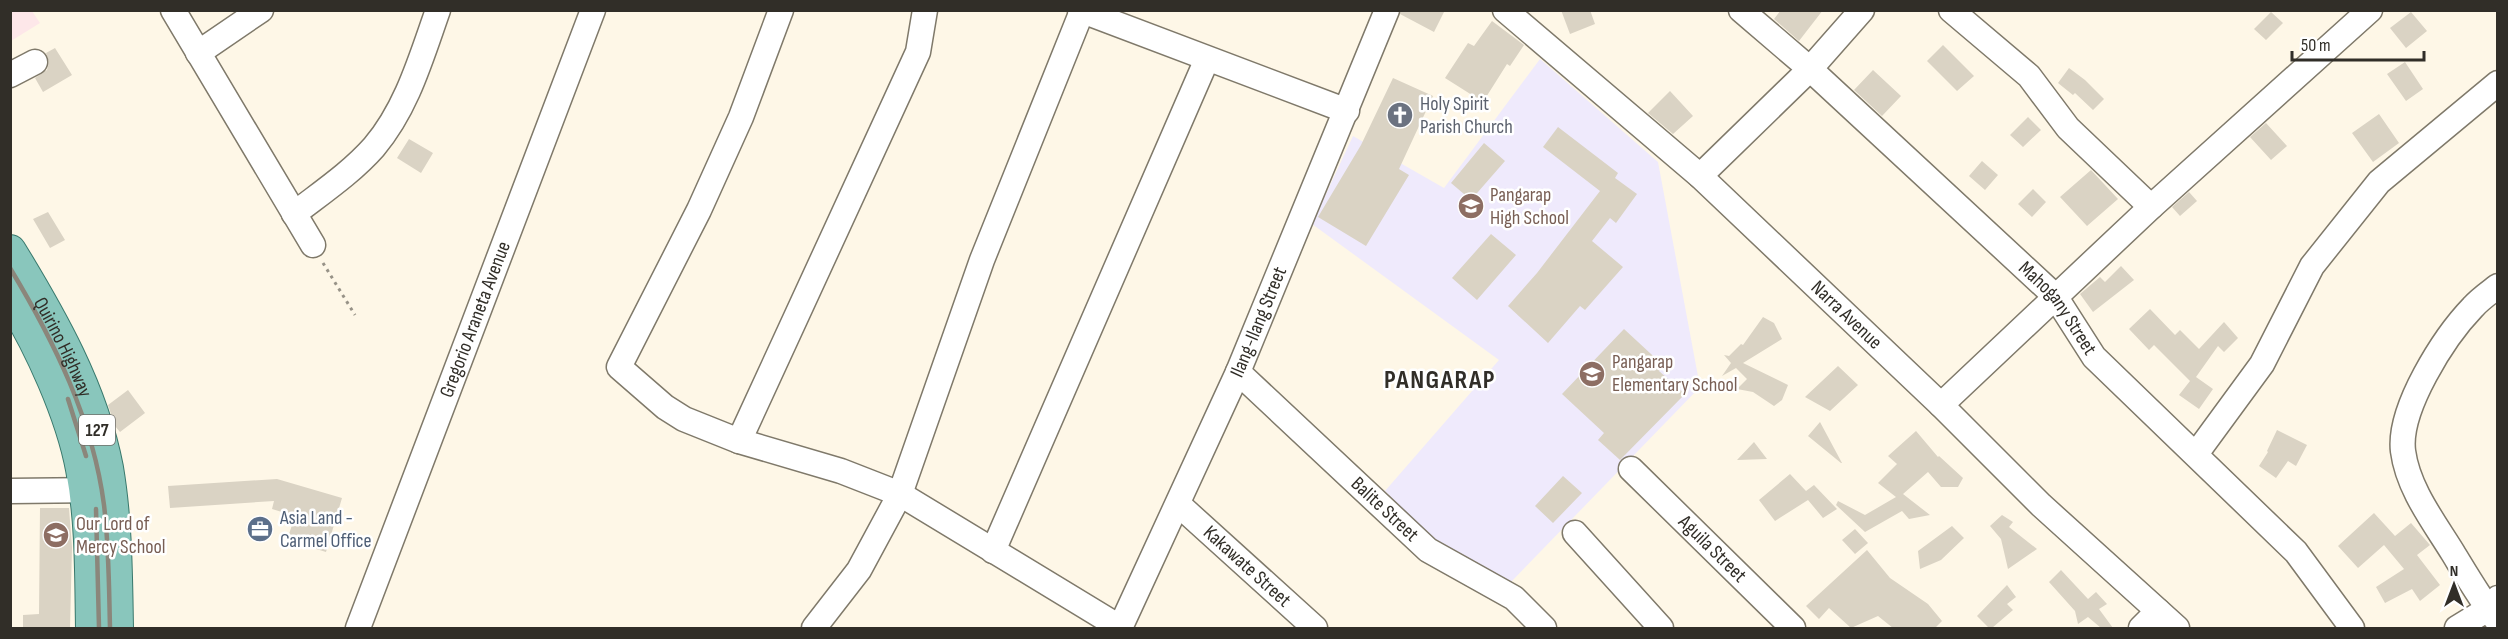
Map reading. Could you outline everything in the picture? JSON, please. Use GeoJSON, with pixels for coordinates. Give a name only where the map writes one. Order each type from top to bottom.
{"type":"FeatureCollection","features":[{"type":"Feature","properties":{"kind":"main road","name":"Quirino Highway"},"geometry":{"type":"LineString","coordinates":[[10,251],[37,295],[83,388],[96,426],[97,490],[116,555],[117,628]]}},
{"type":"Feature","properties":{"kind":"main road","name":"Quirino Highway"},"geometry":{"type":"LineString","coordinates":[[10,297],[39,351],[58,396],[82,469],[97,490]]}},
{"type":"Feature","properties":{"kind":"main road","name":"Quirino Highway"},"geometry":{"type":"LineString","coordinates":[[92,628],[89,516],[97,490]]}},
{"type":"Feature","properties":{"kind":"street"},"geometry":{"type":"LineString","coordinates":[[173,10],[313,245]]}},
{"type":"Feature","properties":{"kind":"street"},"geometry":{"type":"LineString","coordinates":[[198,53],[261,10]]}},
{"type":"Feature","properties":{"kind":"street"},"geometry":{"type":"LineString","coordinates":[[294,214],[349,172],[375,146],[395,117],[413,81],[438,10]]}},
{"type":"Feature","properties":{"kind":"street","name":"Gregorio Araneta Avenue"},"geometry":{"type":"LineString","coordinates":[[358,628],[593,10]]}},
{"type":"Feature","properties":{"kind":"street"},"geometry":{"type":"LineString","coordinates":[[781,10],[741,117],[699,210],[619,367],[665,407],[684,419],[739,441],[841,471],[900,494],[1120,628]]}},
{"type":"Feature","properties":{"kind":"street"},"geometry":{"type":"LineString","coordinates":[[739,441],[918,52],[925,10]]}},
{"type":"Feature","properties":{"kind":"street","name":"Ilang-Ilang Street"},"geometry":{"type":"LineString","coordinates":[[1120,628],[1238,372],[1387,10]]}},
{"type":"Feature","properties":{"kind":"street","name":"Narra Avenue"},"geometry":{"type":"LineString","coordinates":[[1505,10],[1700,176],[1941,405],[2040,505],[2177,628]]}},
{"type":"Feature","properties":{"kind":"street","name":"Mahogany Street"},"geometry":{"type":"LineString","coordinates":[[1741,10],[1810,69],[2055,296],[2094,357],[2296,552],[2352,628]]}},
{"type":"Feature","properties":{"kind":"street"},"geometry":{"type":"LineString","coordinates":[[1700,176],[1810,69],[1862,10]]}},
{"type":"Feature","properties":{"kind":"street"},"geometry":{"type":"LineString","coordinates":[[1951,10],[2029,76],[2068,128],[2151,207]]}},
{"type":"Feature","properties":{"kind":"street"},"geometry":{"type":"LineString","coordinates":[[1941,405],[2151,207],[2370,10]]}},
{"type":"Feature","properties":{"kind":"street"},"geometry":{"type":"LineString","coordinates":[[818,628],[859,570],[900,494],[982,260],[1081,11],[1347,111]]}},
{"type":"Feature","properties":{"kind":"street"},"geometry":{"type":"LineString","coordinates":[[993,551],[1207,59]]}},
{"type":"Feature","properties":{"kind":"street"},"geometry":{"type":"LineString","coordinates":[[10,75],[35,62]]}},
{"type":"Feature","properties":{"kind":"street"},"geometry":{"type":"LineString","coordinates":[[2196,454],[2262,364],[2312,266],[2379,182],[2498,83]]}},
{"type":"Feature","properties":{"kind":"street"},"geometry":{"type":"LineString","coordinates":[[2457,628],[2494,610],[2419,498],[2408,473],[2403,450],[2405,424],[2420,385],[2443,343],[2474,306],[2498,286]]}},
{"type":"Feature","properties":{"kind":"street","name":"Balite Street"},"geometry":{"type":"LineString","coordinates":[[1238,372],[1428,549],[1515,598],[1544,628]]}},
{"type":"Feature","properties":{"kind":"street","name":"Aguila Street"},"geometry":{"type":"LineString","coordinates":[[1631,469],[1793,628]]}},
{"type":"Feature","properties":{"kind":"street"},"geometry":{"type":"LineString","coordinates":[[10,491],[97,490]]}},
{"type":"Feature","properties":{"kind":"street","name":"Kakawate Street"},"geometry":{"type":"LineString","coordinates":[[1178,504],[1315,628]]}},
{"type":"Feature","properties":{"kind":"street"},"geometry":{"type":"LineString","coordinates":[[1575,533],[1661,628]]}},
{"type":"Feature","properties":{"kind":"street"},"geometry":{"type":"LineString","coordinates":[[2141,628],[2158,611]]}},
{"type":"Feature","properties":{"kind":"path"},"geometry":{"type":"LineString","coordinates":[[313,245],[355,315]]}},
{"type":"Feature","properties":{"kind":"shaded area"},"geometry":{"type":"Polygon","coordinates":[[[11,10],[32,11],[40,23],[11,41],[11,10]]]}},
{"type":"Feature","properties":{"kind":"shaded area"},"geometry":{"type":"Polygon","coordinates":[[[1540,59],[1658,162],[1700,387],[1509,584],[1438,544],[1385,491],[1499,360],[1312,224],[1353,136],[1444,188],[1540,59]]]}},
{"type":"Feature","properties":{"kind":"building"},"geometry":{"type":"Polygon","coordinates":[[[1401,10],[1445,10],[1434,32],[1400,14],[1401,10]]]}},
{"type":"Feature","properties":{"kind":"building"},"geometry":{"type":"Polygon","coordinates":[[[1561,10],[1590,10],[1595,24],[1570,34],[1561,10]]]}},
{"type":"Feature","properties":{"kind":"building"},"geometry":{"type":"Polygon","coordinates":[[[1781,10],[1823,10],[1799,41],[1774,19],[1781,10]]]}},
{"type":"Feature","properties":{"kind":"building"},"geometry":{"type":"Polygon","coordinates":[[[2271,12],[2283,23],[2266,40],[2254,29],[2271,12]]]}},
{"type":"Feature","properties":{"kind":"building"},"geometry":{"type":"Polygon","coordinates":[[[2411,12],[2427,31],[2406,48],[2390,28],[2411,12]]]}},
{"type":"Feature","properties":{"kind":"building"},"geometry":{"type":"Polygon","coordinates":[[[1492,21],[1524,45],[1510,66],[1507,64],[1483,102],[1445,78],[1468,43],[1474,46],[1492,21]]]}},
{"type":"Feature","properties":{"kind":"building"},"geometry":{"type":"Polygon","coordinates":[[[1943,45],[1974,76],[1957,91],[1927,61],[1943,45]]]}},
{"type":"Feature","properties":{"kind":"building"},"geometry":{"type":"Polygon","coordinates":[[[55,48],[72,75],[43,92],[35,78],[47,70],[49,62],[46,53],[55,48]]]}},
{"type":"Feature","properties":{"kind":"building"},"geometry":{"type":"Polygon","coordinates":[[[2405,62],[2423,89],[2406,101],[2387,74],[2405,62]]]}},
{"type":"Feature","properties":{"kind":"building"},"geometry":{"type":"Polygon","coordinates":[[[2069,68],[2104,99],[2093,110],[2075,93],[2073,95],[2058,83],[2069,68]]]}},
{"type":"Feature","properties":{"kind":"building"},"geometry":{"type":"Polygon","coordinates":[[[1873,70],[1901,96],[1882,116],[1854,90],[1873,70]]]}},
{"type":"Feature","properties":{"kind":"building"},"geometry":{"type":"Polygon","coordinates":[[[1393,78],[1433,96],[1399,169],[1409,175],[1366,246],[1318,217],[1361,145],[1393,78]]]}},
{"type":"Feature","properties":{"kind":"building"},"geometry":{"type":"Polygon","coordinates":[[[1670,91],[1693,116],[1673,134],[1648,113],[1670,91]]]}},
{"type":"Feature","properties":{"kind":"building"},"geometry":{"type":"Polygon","coordinates":[[[2379,114],[2399,143],[2373,162],[2352,133],[2379,114]]]}},
{"type":"Feature","properties":{"kind":"building"},"geometry":{"type":"Polygon","coordinates":[[[2028,117],[2041,130],[2023,147],[2010,135],[2028,117]]]}},
{"type":"Feature","properties":{"kind":"building"},"geometry":{"type":"Polygon","coordinates":[[[2266,123],[2287,146],[2271,160],[2250,137],[2266,123]]]}},
{"type":"Feature","properties":{"kind":"building"},"geometry":{"type":"Polygon","coordinates":[[[1558,127],[1618,173],[1615,178],[1637,194],[1616,223],[1610,218],[1592,241],[1623,267],[1585,310],[1580,306],[1548,343],[1508,306],[1537,273],[1600,191],[1543,147],[1558,127]]]}},
{"type":"Feature","properties":{"kind":"building"},"geometry":{"type":"Polygon","coordinates":[[[409,139],[433,153],[421,173],[397,158],[409,139]]]}},
{"type":"Feature","properties":{"kind":"building"},"geometry":{"type":"Polygon","coordinates":[[[1484,143],[1505,161],[1471,200],[1451,183],[1484,143]]]}},
{"type":"Feature","properties":{"kind":"building"},"geometry":{"type":"Polygon","coordinates":[[[1982,161],[1998,175],[1985,190],[1969,176],[1982,161]]]}},
{"type":"Feature","properties":{"kind":"building"},"geometry":{"type":"Polygon","coordinates":[[[2091,170],[2118,199],[2087,226],[2060,197],[2091,170]]]}},
{"type":"Feature","properties":{"kind":"building"},"geometry":{"type":"Polygon","coordinates":[[[2033,189],[2046,202],[2032,217],[2018,204],[2033,189]]]}},
{"type":"Feature","properties":{"kind":"building"},"geometry":{"type":"Polygon","coordinates":[[[2189,192],[2197,201],[2180,216],[2172,207],[2189,192]]]}},
{"type":"Feature","properties":{"kind":"building"},"geometry":{"type":"Polygon","coordinates":[[[48,212],[65,240],[50,248],[33,219],[48,212]]]}},
{"type":"Feature","properties":{"kind":"building"},"geometry":{"type":"Polygon","coordinates":[[[1491,234],[1516,255],[1477,300],[1452,278],[1491,234]]]}},
{"type":"Feature","properties":{"kind":"building"},"geometry":{"type":"Polygon","coordinates":[[[2121,266],[2134,280],[2093,312],[2080,294],[2100,277],[2105,282],[2121,266]]]}},
{"type":"Feature","properties":{"kind":"building"},"geometry":{"type":"Polygon","coordinates":[[[2150,309],[2175,335],[2180,330],[2199,349],[2224,322],[2238,338],[2224,352],[2218,346],[2196,377],[2213,389],[2199,409],[2179,395],[2190,381],[2154,345],[2149,350],[2129,329],[2150,309]]]}},
{"type":"Feature","properties":{"kind":"building"},"geometry":{"type":"Polygon","coordinates":[[[1763,317],[1774,323],[1782,339],[1743,363],[1788,385],[1782,400],[1774,406],[1753,392],[1737,389],[1747,379],[1736,368],[1722,376],[1731,363],[1724,355],[1729,356],[1741,344],[1743,345],[1763,317]]]}},
{"type":"Feature","properties":{"kind":"building"},"geometry":{"type":"Polygon","coordinates":[[[1624,329],[1664,366],[1659,371],[1685,394],[1620,460],[1598,440],[1604,433],[1562,394],[1624,329]]]}},
{"type":"Feature","properties":{"kind":"building"},"geometry":{"type":"Polygon","coordinates":[[[1838,366],[1858,385],[1830,411],[1805,397],[1838,366]]]}},
{"type":"Feature","properties":{"kind":"building"},"geometry":{"type":"Polygon","coordinates":[[[128,390],[145,413],[120,432],[115,426],[108,405],[128,390]]]}},
{"type":"Feature","properties":{"kind":"building"},"geometry":{"type":"Polygon","coordinates":[[[1820,422],[1842,463],[1808,436],[1820,422]]]}},
{"type":"Feature","properties":{"kind":"building"},"geometry":{"type":"Polygon","coordinates":[[[2277,430],[2307,445],[2296,466],[2288,461],[2276,478],[2259,466],[2277,430]]]}},
{"type":"Feature","properties":{"kind":"building"},"geometry":{"type":"Polygon","coordinates":[[[1916,431],[1938,457],[1963,478],[1958,487],[1941,487],[1928,472],[1903,494],[1930,515],[1909,519],[1902,511],[1865,532],[1836,505],[1838,501],[1865,515],[1896,497],[1878,483],[1897,464],[1888,456],[1916,431]]]}},
{"type":"Feature","properties":{"kind":"building"},"geometry":{"type":"Polygon","coordinates":[[[1754,442],[1767,459],[1737,460],[1754,442]]]}},
{"type":"Feature","properties":{"kind":"building"},"geometry":{"type":"Polygon","coordinates":[[[1790,474],[1806,491],[1814,485],[1837,509],[1823,518],[1808,500],[1775,521],[1759,500],[1790,474]]]}},
{"type":"Feature","properties":{"kind":"building"},"geometry":{"type":"Polygon","coordinates":[[[1563,476],[1582,493],[1553,523],[1535,506],[1563,476]]]}},
{"type":"Feature","properties":{"kind":"building"},"geometry":{"type":"Polygon","coordinates":[[[277,479],[342,498],[326,552],[287,540],[295,516],[272,509],[274,501],[170,508],[168,486],[277,479]]]}},
{"type":"Feature","properties":{"kind":"building"},"geometry":{"type":"Polygon","coordinates":[[[40,508],[69,508],[72,547],[70,628],[23,628],[23,615],[39,614],[40,508]]]}},
{"type":"Feature","properties":{"kind":"building"},"geometry":{"type":"Polygon","coordinates":[[[2374,513],[2395,536],[2411,523],[2430,545],[2417,555],[2440,585],[2420,601],[2412,589],[2385,603],[2376,587],[2404,569],[2384,545],[2358,568],[2338,546],[2374,513]]]}},
{"type":"Feature","properties":{"kind":"building"},"geometry":{"type":"Polygon","coordinates":[[[2002,515],[2013,522],[2009,527],[2037,549],[2008,569],[2001,539],[1990,526],[2002,515]]]}},
{"type":"Feature","properties":{"kind":"building"},"geometry":{"type":"Polygon","coordinates":[[[1952,526],[1964,538],[1941,560],[1920,569],[1918,551],[1952,526]]]}},
{"type":"Feature","properties":{"kind":"building"},"geometry":{"type":"Polygon","coordinates":[[[1855,529],[1868,543],[1855,554],[1842,540],[1855,529]]]}},
{"type":"Feature","properties":{"kind":"building"},"geometry":{"type":"Polygon","coordinates":[[[1867,550],[1890,578],[1928,604],[1942,621],[1935,628],[1893,628],[1878,616],[1851,628],[1829,608],[1819,619],[1806,606],[1867,550]]]}},
{"type":"Feature","properties":{"kind":"building"},"geometry":{"type":"Polygon","coordinates":[[[2061,570],[2088,599],[2096,592],[2107,604],[2099,609],[2113,628],[2101,628],[2088,617],[2078,624],[2075,611],[2049,582],[2061,570]]]}},
{"type":"Feature","properties":{"kind":"building"},"geometry":{"type":"Polygon","coordinates":[[[2007,585],[2016,597],[2007,604],[2013,610],[1989,628],[1977,616],[2007,585]]]}},
{"type":"Feature","properties":{"kind":"railway"},"geometry":{"type":"LineString","coordinates":[[10,268],[56,353],[91,442],[99,473],[106,520],[110,628]]}},
{"type":"Feature","properties":{"kind":"railway"},"geometry":{"type":"LineString","coordinates":[[68,399],[86,456]]}},
{"type":"Feature","properties":{"kind":"railway"},"geometry":{"type":"LineString","coordinates":[[96,509],[99,628]]}},
{"type":"Feature","properties":{"kind":"place","name":"Holy Spirit Parish Church"},"geometry":{"type":"Point","coordinates":[1400,115]}},
{"type":"Feature","properties":{"kind":"place","name":"Pangarap High School"},"geometry":{"type":"Point","coordinates":[1471,206]}},
{"type":"Feature","properties":{"kind":"place","name":"Pangarap Elementary School"},"geometry":{"type":"Point","coordinates":[1592,374]}},
{"type":"Feature","properties":{"kind":"place","name":"Asia Land - Carmel Office"},"geometry":{"type":"Point","coordinates":[260,529]}},
{"type":"Feature","properties":{"kind":"place","name":"Our Lord of Mercy School"},"geometry":{"type":"Point","coordinates":[56,535]}},
{"type":"Feature","properties":{"kind":"district","name":"PANGARAP"},"geometry":{"type":"Point","coordinates":[1440,380]}}]}
